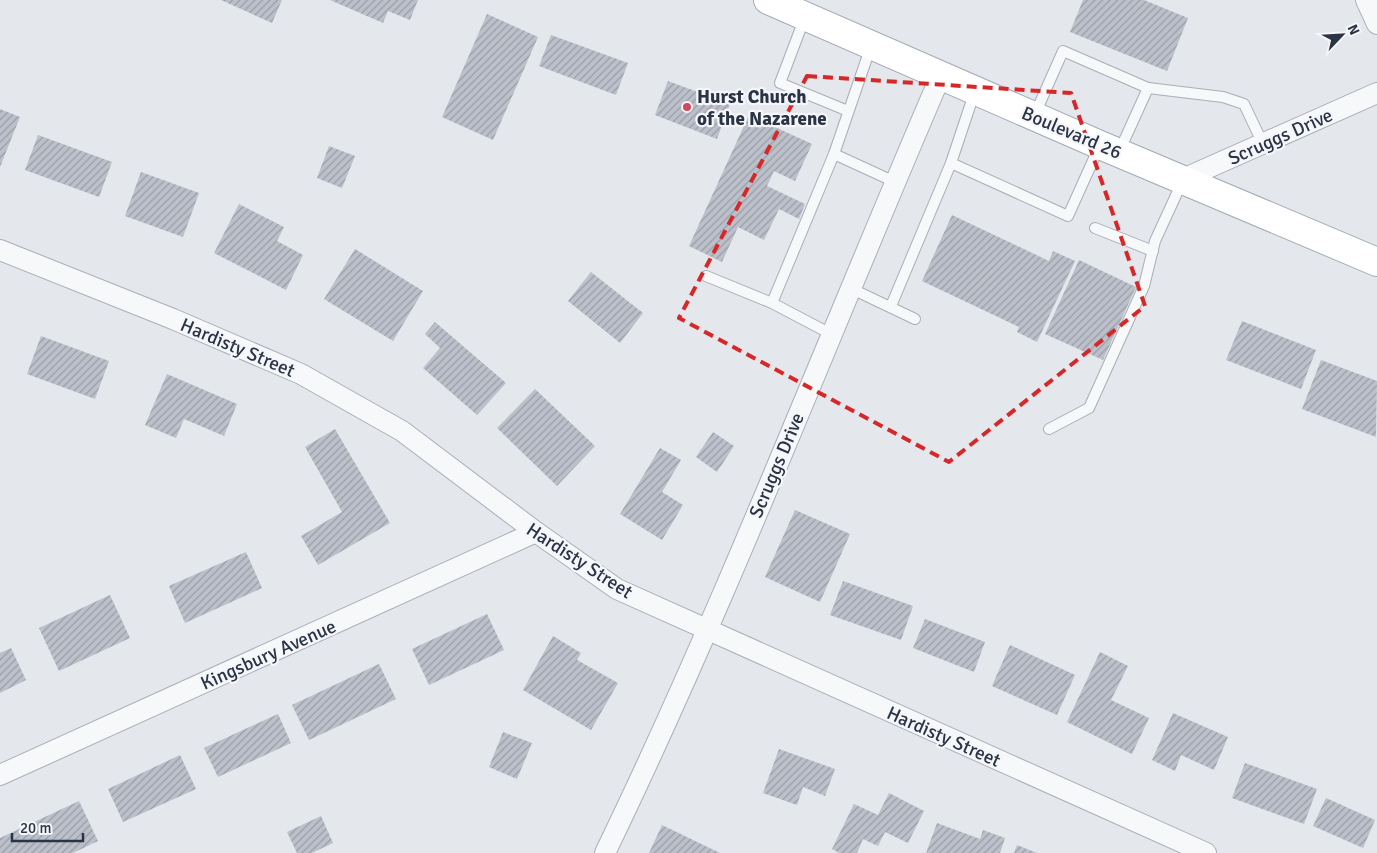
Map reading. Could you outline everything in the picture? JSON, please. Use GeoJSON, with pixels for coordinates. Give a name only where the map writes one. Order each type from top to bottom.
{"type":"FeatureCollection","features":[{"type":"Feature","properties":{"kind":"main road","name":"Boulevard 26"},"geometry":{"type":"LineString","coordinates":[[768,0],[1377,262]]}},
{"type":"Feature","properties":{"kind":"street"},"geometry":{"type":"LineString","coordinates":[[1366,0],[1377,24]]}},
{"type":"Feature","properties":{"kind":"street","name":"Scruggs Drive"},"geometry":{"type":"LineString","coordinates":[[605,853],[647,767],[708,630],[941,75]]}},
{"type":"Feature","properties":{"kind":"street","name":"Scruggs Drive"},"geometry":{"type":"LineString","coordinates":[[1183,179],[1377,92]]}},
{"type":"Feature","properties":{"kind":"street","name":"Hardisty Street"},"geometry":{"type":"LineString","coordinates":[[0,250],[173,319],[301,374],[402,431],[536,532],[617,589],[1206,853]]}},
{"type":"Feature","properties":{"kind":"street","name":"Kingsbury Avenue"},"geometry":{"type":"LineString","coordinates":[[0,775],[536,532]]}},
{"type":"Feature","properties":{"kind":"lane"},"geometry":{"type":"LineString","coordinates":[[806,16],[780,83],[848,111]]}},
{"type":"Feature","properties":{"kind":"lane"},"geometry":{"type":"LineString","coordinates":[[772,303],[834,154],[872,45]]}},
{"type":"Feature","properties":{"kind":"lane"},"geometry":{"type":"LineString","coordinates":[[1034,115],[1063,51],[1148,88],[1223,97],[1244,104],[1263,144]]}},
{"type":"Feature","properties":{"kind":"lane"},"geometry":{"type":"LineString","coordinates":[[951,163],[1068,216],[1148,88]]}},
{"type":"Feature","properties":{"kind":"lane"},"geometry":{"type":"LineString","coordinates":[[891,306],[951,163],[975,90]]}},
{"type":"Feature","properties":{"kind":"lane"},"geometry":{"type":"LineString","coordinates":[[834,154],[895,182]]}},
{"type":"Feature","properties":{"kind":"lane"},"geometry":{"type":"LineString","coordinates":[[1049,429],[1089,408],[1144,286],[1153,251],[1183,179]]}},
{"type":"Feature","properties":{"kind":"lane"},"geometry":{"type":"LineString","coordinates":[[1095,228],[1153,251]]}},
{"type":"Feature","properties":{"kind":"lane"},"geometry":{"type":"LineString","coordinates":[[706,276],[772,303],[831,334]]}},
{"type":"Feature","properties":{"kind":"lane"},"geometry":{"type":"LineString","coordinates":[[850,288],[915,319]]}},
{"type":"Feature","properties":{"kind":"highlighted area"},"geometry":{"type":"Polygon","coordinates":[[[807,76],[1071,93],[1145,306],[949,462],[679,318],[807,76]]]}},
{"type":"Feature","properties":{"kind":"building"},"geometry":{"type":"Polygon","coordinates":[[[221,0],[282,0],[272,23],[221,0]]]}},
{"type":"Feature","properties":{"kind":"building"},"geometry":{"type":"Polygon","coordinates":[[[330,0],[418,0],[410,20],[388,11],[383,23],[330,0]]]}},
{"type":"Feature","properties":{"kind":"building"},"geometry":{"type":"Polygon","coordinates":[[[1083,0],[1144,0],[1188,18],[1167,71],[1070,32],[1083,0]]]}},
{"type":"Feature","properties":{"kind":"building"},"geometry":{"type":"Polygon","coordinates":[[[487,14],[538,37],[493,140],[442,117],[487,14]]]}},
{"type":"Feature","properties":{"kind":"building"},"geometry":{"type":"Polygon","coordinates":[[[551,35],[628,63],[616,95],[539,66],[551,35]]]}},
{"type":"Feature","properties":{"kind":"building"},"geometry":{"type":"Polygon","coordinates":[[[668,81],[730,104],[717,139],[655,115],[668,81]]]}},
{"type":"Feature","properties":{"kind":"building"},"geometry":{"type":"Polygon","coordinates":[[[0,109],[20,117],[0,167],[0,109]]]}},
{"type":"Feature","properties":{"kind":"building"},"geometry":{"type":"Polygon","coordinates":[[[749,115],[812,144],[795,181],[774,171],[767,186],[805,204],[799,219],[779,209],[764,240],[738,227],[722,262],[689,246],[749,115]]]}},
{"type":"Feature","properties":{"kind":"building"},"geometry":{"type":"Polygon","coordinates":[[[38,135],[112,162],[99,197],[25,170],[38,135]]]}},
{"type":"Feature","properties":{"kind":"building"},"geometry":{"type":"Polygon","coordinates":[[[329,146],[355,156],[342,188],[317,178],[329,146]]]}},
{"type":"Feature","properties":{"kind":"building"},"geometry":{"type":"Polygon","coordinates":[[[141,172],[199,193],[183,237],[125,216],[141,172]]]}},
{"type":"Feature","properties":{"kind":"building"},"geometry":{"type":"Polygon","coordinates":[[[239,204],[284,227],[277,241],[303,255],[286,290],[214,253],[239,204]]]}},
{"type":"Feature","properties":{"kind":"building"},"geometry":{"type":"Polygon","coordinates":[[[952,215],[1049,261],[1053,251],[1075,261],[1037,342],[1017,332],[1019,327],[922,281],[952,215]]]}},
{"type":"Feature","properties":{"kind":"building"},"geometry":{"type":"Polygon","coordinates":[[[355,249],[423,291],[393,341],[324,299],[355,249]]]}},
{"type":"Feature","properties":{"kind":"building"},"geometry":{"type":"Polygon","coordinates":[[[1079,260],[1136,287],[1103,360],[1045,334],[1079,260]]]}},
{"type":"Feature","properties":{"kind":"building"},"geometry":{"type":"Polygon","coordinates":[[[591,272],[643,313],[620,343],[568,301],[591,272]]]}},
{"type":"Feature","properties":{"kind":"building"},"geometry":{"type":"Polygon","coordinates":[[[1242,321],[1316,350],[1301,389],[1226,360],[1242,321]]]}},
{"type":"Feature","properties":{"kind":"building"},"geometry":{"type":"Polygon","coordinates":[[[435,322],[506,383],[477,415],[423,368],[440,348],[425,334],[435,322]]]}},
{"type":"Feature","properties":{"kind":"building"},"geometry":{"type":"Polygon","coordinates":[[[41,336],[109,361],[95,399],[27,374],[41,336]]]}},
{"type":"Feature","properties":{"kind":"building"},"geometry":{"type":"Polygon","coordinates":[[[1321,360],[1377,381],[1376,437],[1302,409],[1321,360]]]}},
{"type":"Feature","properties":{"kind":"building"},"geometry":{"type":"Polygon","coordinates":[[[167,374],[237,404],[224,436],[184,419],[176,438],[145,425],[167,374]]]}},
{"type":"Feature","properties":{"kind":"building"},"geometry":{"type":"Polygon","coordinates":[[[535,389],[595,446],[557,486],[497,428],[535,389]]]}},
{"type":"Feature","properties":{"kind":"building"},"geometry":{"type":"Polygon","coordinates":[[[335,429],[390,523],[318,565],[301,536],[342,512],[305,447],[335,429]]]}},
{"type":"Feature","properties":{"kind":"building"},"geometry":{"type":"Polygon","coordinates":[[[713,432],[734,446],[717,472],[696,457],[713,432]]]}},
{"type":"Feature","properties":{"kind":"building"},"geometry":{"type":"Polygon","coordinates":[[[660,448],[681,460],[662,492],[683,505],[662,540],[620,514],[660,448]]]}},
{"type":"Feature","properties":{"kind":"building"},"geometry":{"type":"Polygon","coordinates":[[[795,510],[850,534],[820,602],[765,577],[795,510]]]}},
{"type":"Feature","properties":{"kind":"building"},"geometry":{"type":"Polygon","coordinates":[[[246,552],[262,588],[185,623],[169,586],[246,552]]]}},
{"type":"Feature","properties":{"kind":"building"},"geometry":{"type":"Polygon","coordinates":[[[843,581],[913,606],[901,640],[830,615],[843,581]]]}},
{"type":"Feature","properties":{"kind":"building"},"geometry":{"type":"Polygon","coordinates":[[[110,595],[130,638],[59,671],[39,628],[110,595]]]}},
{"type":"Feature","properties":{"kind":"building"},"geometry":{"type":"Polygon","coordinates":[[[487,614],[504,650],[429,685],[412,649],[487,614]]]}},
{"type":"Feature","properties":{"kind":"building"},"geometry":{"type":"Polygon","coordinates":[[[925,619],[985,642],[974,672],[913,648],[925,619]]]}},
{"type":"Feature","properties":{"kind":"building"},"geometry":{"type":"Polygon","coordinates":[[[553,636],[581,653],[577,660],[618,683],[591,730],[523,690],[553,636]]]}},
{"type":"Feature","properties":{"kind":"building"},"geometry":{"type":"Polygon","coordinates":[[[1010,645],[1075,675],[1057,715],[992,686],[1010,645]]]}},
{"type":"Feature","properties":{"kind":"building"},"geometry":{"type":"Polygon","coordinates":[[[11,648],[26,680],[0,693],[0,653],[11,648]]]}},
{"type":"Feature","properties":{"kind":"building"},"geometry":{"type":"Polygon","coordinates":[[[1100,652],[1128,666],[1111,700],[1149,718],[1132,754],[1067,722],[1100,652]]]}},
{"type":"Feature","properties":{"kind":"building"},"geometry":{"type":"Polygon","coordinates":[[[379,664],[396,699],[309,740],[292,705],[379,664]]]}},
{"type":"Feature","properties":{"kind":"building"},"geometry":{"type":"Polygon","coordinates":[[[1173,713],[1228,737],[1214,770],[1181,755],[1175,771],[1152,760],[1173,713]]]}},
{"type":"Feature","properties":{"kind":"building"},"geometry":{"type":"Polygon","coordinates":[[[278,714],[291,743],[218,777],[204,748],[278,714]]]}},
{"type":"Feature","properties":{"kind":"building"},"geometry":{"type":"Polygon","coordinates":[[[503,732],[532,743],[517,779],[489,767],[503,732]]]}},
{"type":"Feature","properties":{"kind":"building"},"geometry":{"type":"Polygon","coordinates":[[[779,749],[835,769],[825,796],[803,787],[797,805],[763,793],[779,749]]]}},
{"type":"Feature","properties":{"kind":"building"},"geometry":{"type":"Polygon","coordinates":[[[180,755],[196,789],[123,822],[108,789],[180,755]]]}},
{"type":"Feature","properties":{"kind":"building"},"geometry":{"type":"Polygon","coordinates":[[[1245,763],[1317,789],[1304,824],[1232,798],[1245,763]]]}},
{"type":"Feature","properties":{"kind":"building"},"geometry":{"type":"Polygon","coordinates":[[[889,793],[924,811],[908,843],[885,832],[878,846],[863,839],[857,853],[839,853],[832,849],[854,804],[878,815],[889,793]]]}},
{"type":"Feature","properties":{"kind":"building"},"geometry":{"type":"Polygon","coordinates":[[[1326,798],[1375,820],[1363,848],[1313,826],[1326,798]]]}},
{"type":"Feature","properties":{"kind":"building"},"geometry":{"type":"Polygon","coordinates":[[[79,801],[98,841],[73,853],[0,853],[0,838],[79,801]]]}},
{"type":"Feature","properties":{"kind":"building"},"geometry":{"type":"Polygon","coordinates":[[[321,816],[333,843],[312,853],[297,853],[287,832],[321,816]]]}},
{"type":"Feature","properties":{"kind":"building"},"geometry":{"type":"Polygon","coordinates":[[[937,823],[980,839],[983,830],[1005,838],[1000,853],[926,853],[937,823]]]}},
{"type":"Feature","properties":{"kind":"building"},"geometry":{"type":"Polygon","coordinates":[[[662,825],[720,853],[649,853],[662,825]]]}},
{"type":"Feature","properties":{"kind":"building"},"geometry":{"type":"Polygon","coordinates":[[[1017,845],[1037,853],[1014,853],[1017,845]]]}},
{"type":"Feature","properties":{"kind":"place","name":"Hurst Church of the Nazarene"},"geometry":{"type":"Point","coordinates":[687,107]}}]}
